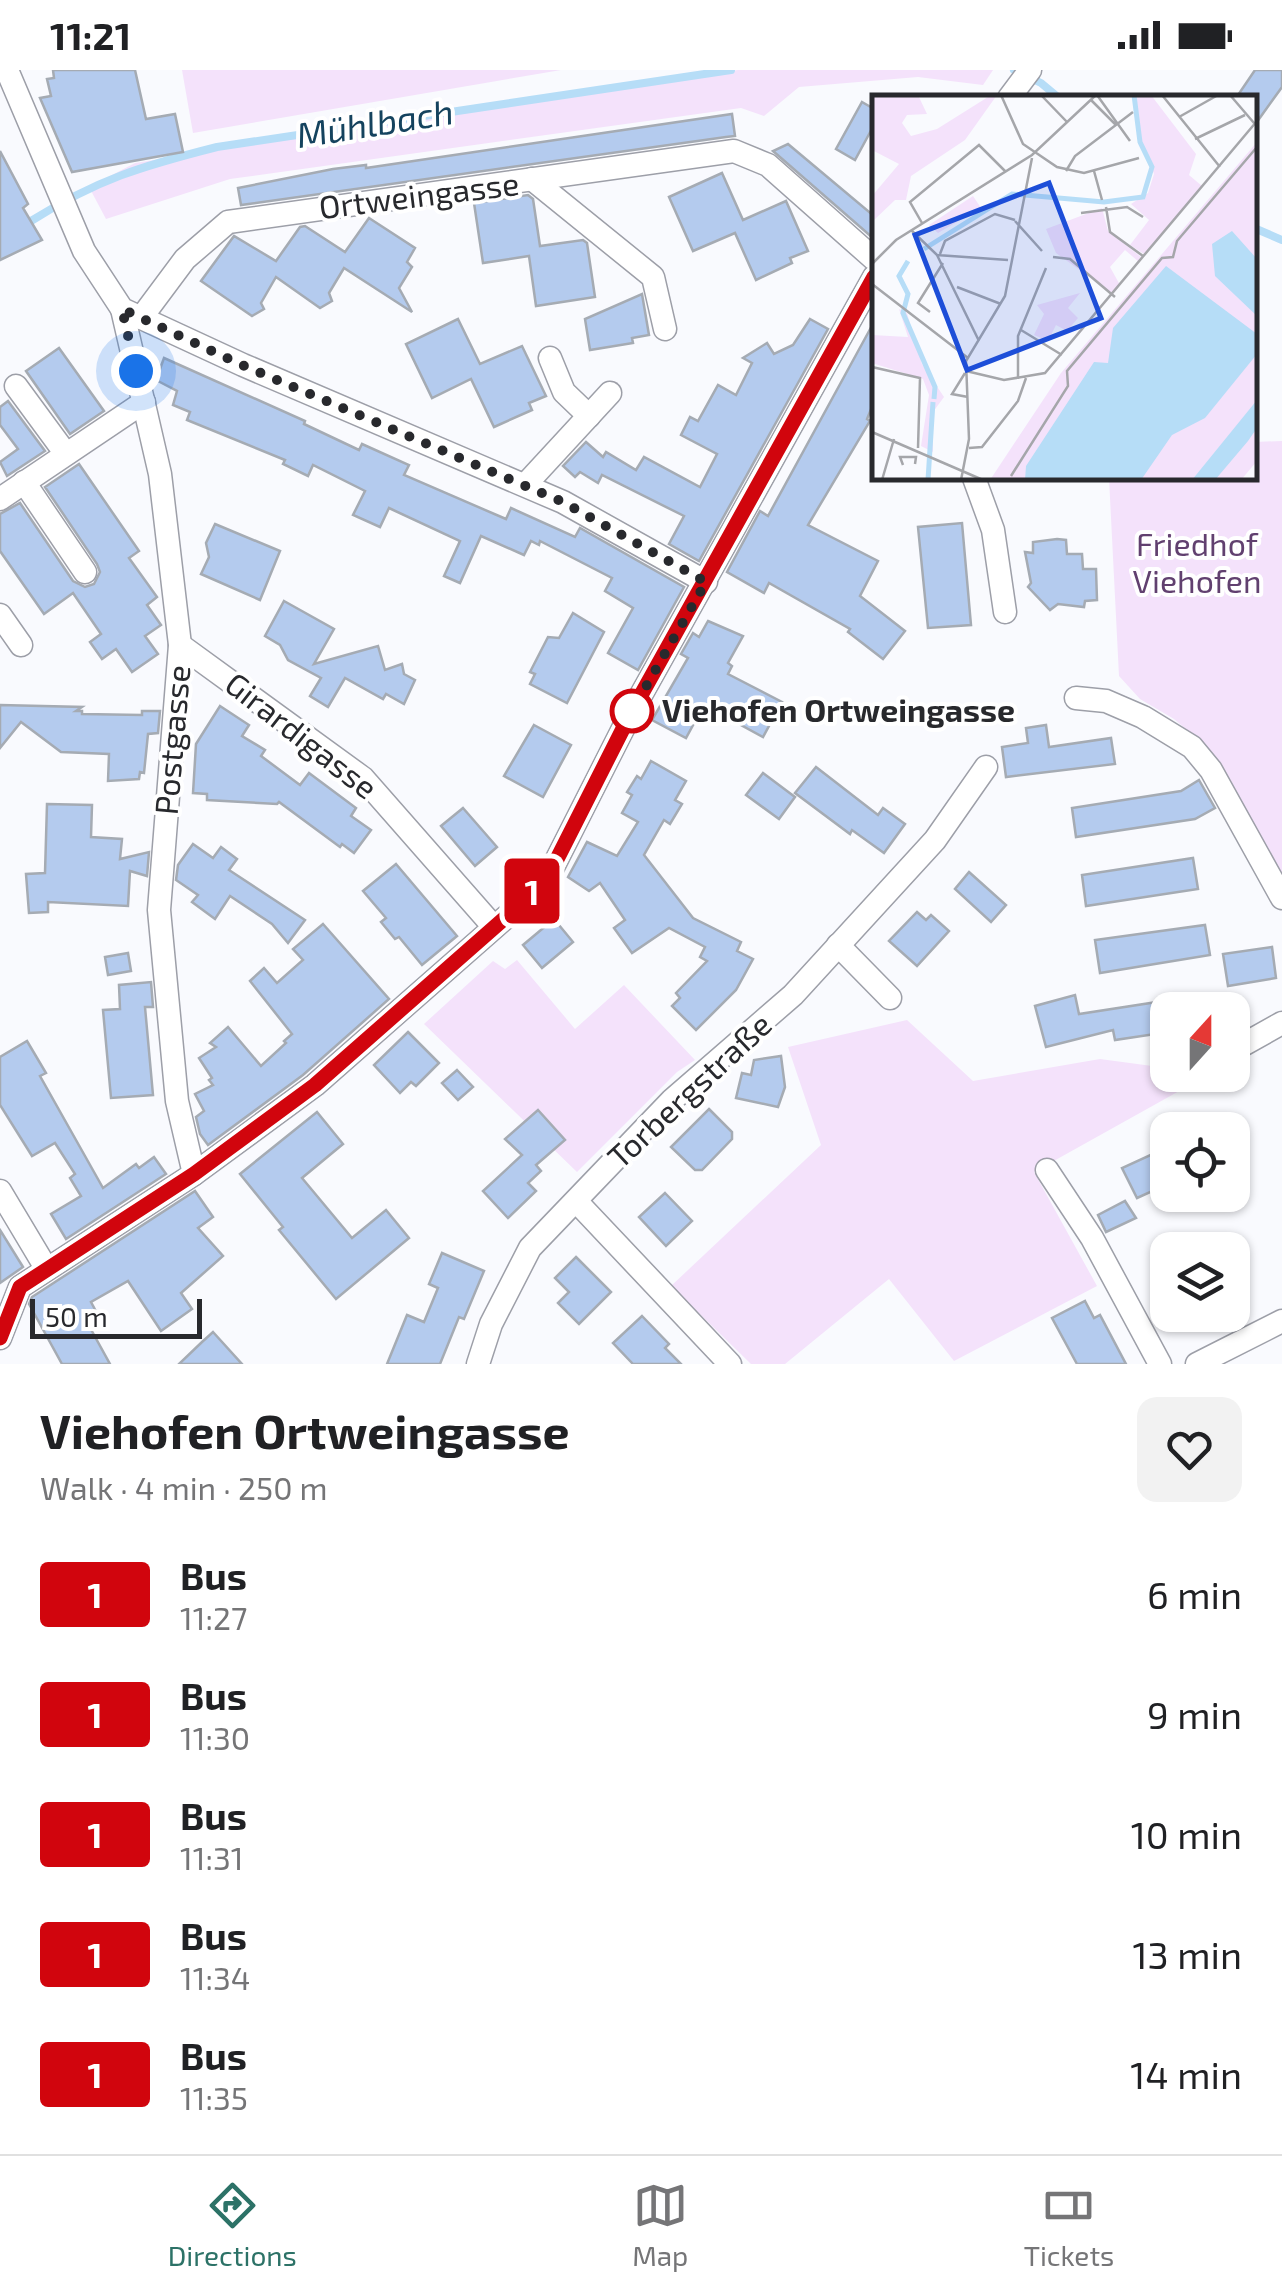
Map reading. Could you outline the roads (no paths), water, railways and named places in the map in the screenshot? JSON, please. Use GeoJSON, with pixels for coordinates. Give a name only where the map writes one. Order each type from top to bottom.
{"type":"FeatureCollection","features":[{"type":"Feature","properties":{"kind":"street"},"geometry":{"type":"LineString","coordinates":[[6,70],[84,251],[131,313],[242,365],[526,484],[706,582]]}},
{"type":"Feature","properties":{"kind":"street"},"geometry":{"type":"LineString","coordinates":[[1010,95],[1030,70]]}},
{"type":"Feature","properties":{"kind":"street"},"geometry":{"type":"LineString","coordinates":[[532,180],[734,152],[768,165],[872,256]]}},
{"type":"Feature","properties":{"kind":"street","name":"Ortweingasse"},"geometry":{"type":"LineString","coordinates":[[131,313],[228,222],[532,180],[653,278],[664,330]]}},
{"type":"Feature","properties":{"kind":"street"},"geometry":{"type":"LineString","coordinates":[[0,1338],[17,1291],[46,1268],[194,1174],[315,1085],[522,903],[553,867],[631,713],[872,281]]}},
{"type":"Feature","properties":{"kind":"street","name":"Postgasse"},"geometry":{"type":"LineString","coordinates":[[131,313],[160,474],[180,644],[158,910],[177,1100],[194,1174]]}},
{"type":"Feature","properties":{"kind":"street"},"geometry":{"type":"LineString","coordinates":[[550,358],[564,392],[589,416]]}},
{"type":"Feature","properties":{"kind":"street"},"geometry":{"type":"LineString","coordinates":[[16,386],[66,454]]}},
{"type":"Feature","properties":{"kind":"street"},"geometry":{"type":"LineString","coordinates":[[526,484],[610,393]]}},
{"type":"Feature","properties":{"kind":"street"},"geometry":{"type":"LineString","coordinates":[[0,498],[144,402]]}},
{"type":"Feature","properties":{"kind":"street"},"geometry":{"type":"LineString","coordinates":[[975,480],[992,530],[1005,612]]}},
{"type":"Feature","properties":{"kind":"street"},"geometry":{"type":"LineString","coordinates":[[24,482],[85,572]]}},
{"type":"Feature","properties":{"kind":"street"},"geometry":{"type":"LineString","coordinates":[[0,615],[21,645]]}},
{"type":"Feature","properties":{"kind":"street","name":"Girardigasse"},"geometry":{"type":"LineString","coordinates":[[180,644],[363,778],[493,926]]}},
{"type":"Feature","properties":{"kind":"street"},"geometry":{"type":"LineString","coordinates":[[1076,698],[1106,701],[1143,717],[1192,747],[1212,770],[1282,898]]}},
{"type":"Feature","properties":{"kind":"street","name":"Torbergstraße"},"geometry":{"type":"LineString","coordinates":[[478,1364],[492,1324],[530,1248],[672,1100],[793,995],[936,840],[986,768]]}},
{"type":"Feature","properties":{"kind":"street"},"geometry":{"type":"LineString","coordinates":[[838,945],[890,998]]}},
{"type":"Feature","properties":{"kind":"street"},"geometry":{"type":"LineString","coordinates":[[1250,1042],[1282,1023]]}},
{"type":"Feature","properties":{"kind":"street"},"geometry":{"type":"LineString","coordinates":[[1047,1170],[1092,1238],[1160,1364]]}},
{"type":"Feature","properties":{"kind":"street"},"geometry":{"type":"LineString","coordinates":[[0,1191],[46,1268]]}},
{"type":"Feature","properties":{"kind":"street"},"geometry":{"type":"LineString","coordinates":[[576,1201],[730,1364]]}},
{"type":"Feature","properties":{"kind":"street"},"geometry":{"type":"LineString","coordinates":[[1196,1364],[1282,1320]]}},
{"type":"Feature","properties":{"kind":"waterway","name":"Mühlbach"},"geometry":{"type":"LineString","coordinates":[[31,221],[121,175],[217,147],[731,70]]}},
{"type":"Feature","properties":{"kind":"waterway","name":"Mühlbach"},"geometry":{"type":"LineString","coordinates":[[1014,70],[1055,95]]}},
{"type":"Feature","properties":{"kind":"waterway","name":"Mühlbach"},"geometry":{"type":"LineString","coordinates":[[1257,229],[1282,240]]}},
{"type":"Feature","properties":{"kind":"place","name":"Viehofen Ortweingasse"},"geometry":{"type":"Point","coordinates":[632,711]}},
{"type":"Feature","properties":{"kind":"park label","name":"Friedhof Viehofen"},"geometry":{"type":"Point","coordinates":[1197,564]}}]}
